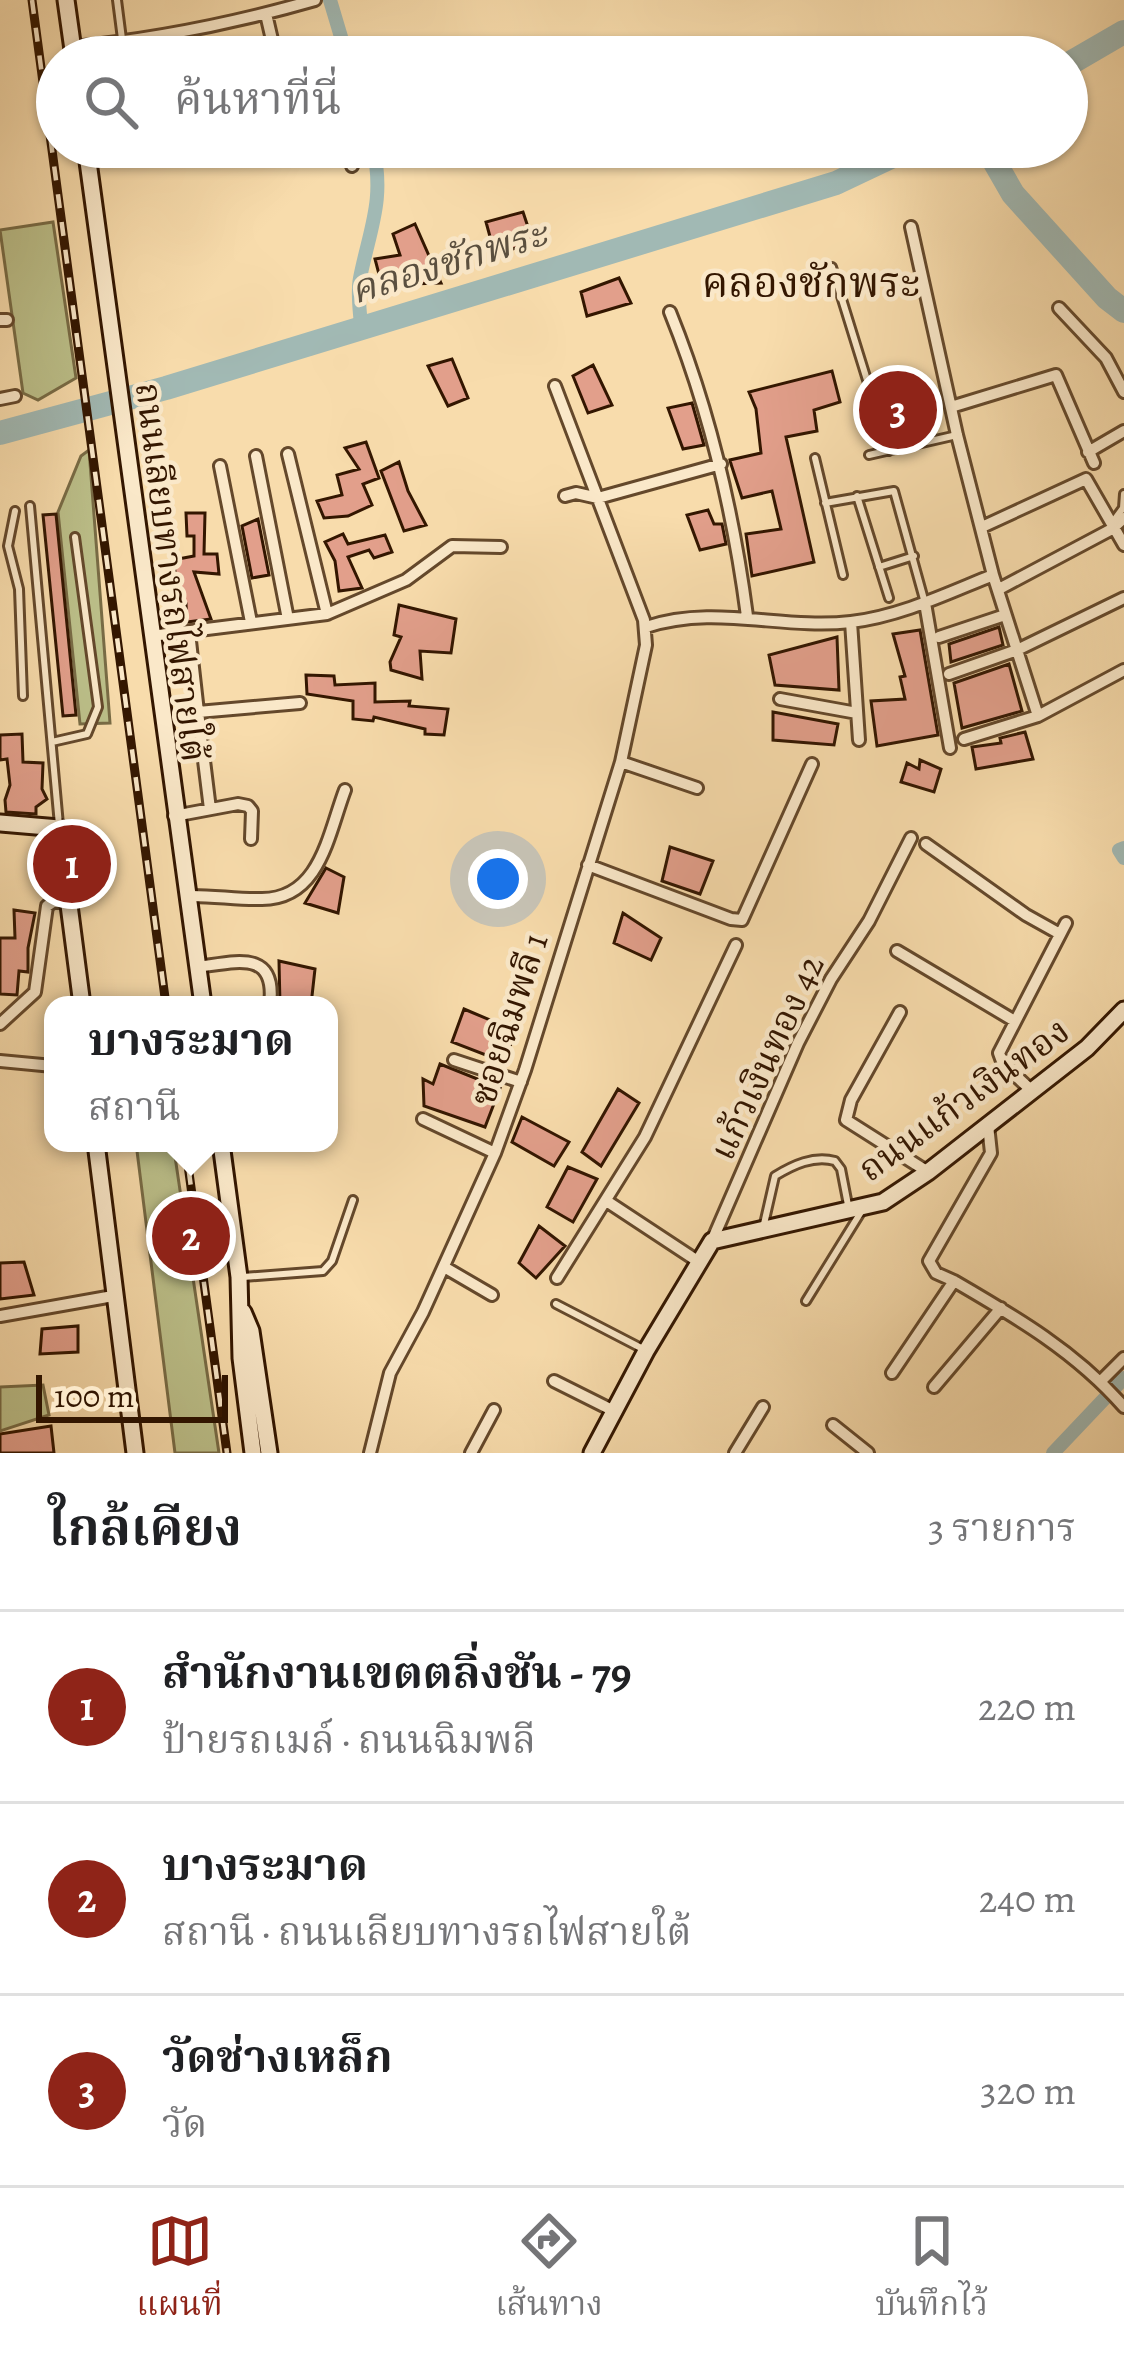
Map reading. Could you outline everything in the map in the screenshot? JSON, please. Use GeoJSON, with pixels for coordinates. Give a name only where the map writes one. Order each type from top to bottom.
{"type":"FeatureCollection","features":[{"type":"Feature","properties":{"kind":"main road"},"geometry":{"type":"LineString","coordinates":[[66,0],[71,36]]}},
{"type":"Feature","properties":{"kind":"main road","name":"ถนนเลียบทางรถไฟสายใต้"},"geometry":{"type":"LineString","coordinates":[[89,168],[201,996]]}},
{"type":"Feature","properties":{"kind":"main road"},"geometry":{"type":"LineString","coordinates":[[0,823],[59,828],[81,996]]}},
{"type":"Feature","properties":{"kind":"main road","name":"ถนนแก้วเงินทอง"},"geometry":{"type":"LineString","coordinates":[[712,1241],[883,1202],[1087,1048],[1124,1010]]}},
{"type":"Feature","properties":{"kind":"main road"},"geometry":{"type":"LineString","coordinates":[[97,1152],[135,1453]]}},
{"type":"Feature","properties":{"kind":"main road"},"geometry":{"type":"LineString","coordinates":[[222,1152],[254,1453]]}},
{"type":"Feature","properties":{"kind":"main road"},"geometry":{"type":"LineString","coordinates":[[592,1453],[712,1241]]}},
{"type":"Feature","properties":{"kind":"main road"},"geometry":{"type":"LineString","coordinates":[[242,1312],[251,1331],[269,1453]]}},
{"type":"Feature","properties":{"kind":"street"},"geometry":{"type":"LineString","coordinates":[[153,36],[315,0]]}},
{"type":"Feature","properties":{"kind":"street"},"geometry":{"type":"LineString","coordinates":[[266,14],[271,36]]}},
{"type":"Feature","properties":{"kind":"street"},"geometry":{"type":"LineString","coordinates":[[911,227],[993,574],[1038,716]]}},
{"type":"Feature","properties":{"kind":"street"},"geometry":{"type":"LineString","coordinates":[[1059,308],[1106,358],[1124,392]]}},
{"type":"Feature","properties":{"kind":"street"},"geometry":{"type":"LineString","coordinates":[[670,312],[697,380],[721,464],[747,616]]}},
{"type":"Feature","properties":{"kind":"street"},"geometry":{"type":"LineString","coordinates":[[951,407],[1056,375],[1091,458],[1124,431]]}},
{"type":"Feature","properties":{"kind":"street"},"geometry":{"type":"LineString","coordinates":[[555,386],[646,627],[701,615],[793,623],[850,622],[925,603],[993,574]]}},
{"type":"Feature","properties":{"kind":"street"},"geometry":{"type":"LineString","coordinates":[[0,399],[15,396]]}},
{"type":"Feature","properties":{"kind":"street"},"geometry":{"type":"LineString","coordinates":[[288,454],[326,614]]}},
{"type":"Feature","properties":{"kind":"street"},"geometry":{"type":"LineString","coordinates":[[256,455],[288,619]]}},
{"type":"Feature","properties":{"kind":"street"},"geometry":{"type":"LineString","coordinates":[[565,496],[576,493],[598,498],[721,464]]}},
{"type":"Feature","properties":{"kind":"street"},"geometry":{"type":"LineString","coordinates":[[220,466],[250,622]]}},
{"type":"Feature","properties":{"kind":"street"},"geometry":{"type":"LineString","coordinates":[[982,526],[1079,478],[1091,482],[1111,528],[1124,545]]}},
{"type":"Feature","properties":{"kind":"street"},"geometry":{"type":"LineString","coordinates":[[998,589],[1124,518]]}},
{"type":"Feature","properties":{"kind":"street"},"geometry":{"type":"LineString","coordinates":[[151,634],[326,614],[406,580],[452,546],[501,548]]}},
{"type":"Feature","properties":{"kind":"street"},"geometry":{"type":"LineString","coordinates":[[949,674],[1017,650],[1124,598]]}},
{"type":"Feature","properties":{"kind":"street"},"geometry":{"type":"LineString","coordinates":[[925,603],[950,748]]}},
{"type":"Feature","properties":{"kind":"street"},"geometry":{"type":"LineString","coordinates":[[939,637],[1005,615]]}},
{"type":"Feature","properties":{"kind":"street"},"geometry":{"type":"LineString","coordinates":[[850,622],[859,740]]}},
{"type":"Feature","properties":{"kind":"street","name":"ซอยฉิมพลี 1"},"geometry":{"type":"LineString","coordinates":[[370,1453],[390,1373],[444,1268],[521,1082],[621,762],[646,627]]}},
{"type":"Feature","properties":{"kind":"street"},"geometry":{"type":"LineString","coordinates":[[189,632],[210,809]]}},
{"type":"Feature","properties":{"kind":"street"},"geometry":{"type":"LineString","coordinates":[[964,739],[1038,716],[1124,670]]}},
{"type":"Feature","properties":{"kind":"street"},"geometry":{"type":"LineString","coordinates":[[781,699],[857,713]]}},
{"type":"Feature","properties":{"kind":"street"},"geometry":{"type":"LineString","coordinates":[[198,712],[300,703]]}},
{"type":"Feature","properties":{"kind":"street"},"geometry":{"type":"LineString","coordinates":[[621,762],[697,788]]}},
{"type":"Feature","properties":{"kind":"street"},"geometry":{"type":"LineString","coordinates":[[588,866],[742,920],[812,764]]}},
{"type":"Feature","properties":{"kind":"street"},"geometry":{"type":"LineString","coordinates":[[187,896],[284,898],[302,889],[312,877],[345,790]]}},
{"type":"Feature","properties":{"kind":"street"},"geometry":{"type":"LineString","coordinates":[[174,816],[248,806],[251,839]]}},
{"type":"Feature","properties":{"kind":"street","name":"แก้วเงินทอง 42"},"geometry":{"type":"LineString","coordinates":[[712,1241],[798,1043],[911,838]]}},
{"type":"Feature","properties":{"kind":"street"},"geometry":{"type":"LineString","coordinates":[[926,844],[1026,915],[1063,929],[1013,1020],[998,1058],[1031,1090]]}},
{"type":"Feature","properties":{"kind":"street"},"geometry":{"type":"LineString","coordinates":[[0,1024],[35,992],[47,905],[70,902]]}},
{"type":"Feature","properties":{"kind":"street"},"geometry":{"type":"LineString","coordinates":[[556,1278],[608,1202],[667,1096],[736,945]]}},
{"type":"Feature","properties":{"kind":"street"},"geometry":{"type":"LineString","coordinates":[[897,951],[1013,1020]]}},
{"type":"Feature","properties":{"kind":"street"},"geometry":{"type":"LineString","coordinates":[[198,967],[260,965],[269,976],[270,996]]}},
{"type":"Feature","properties":{"kind":"street"},"geometry":{"type":"LineString","coordinates":[[900,1012],[851,1100],[846,1120],[928,1172]]}},
{"type":"Feature","properties":{"kind":"street"},"geometry":{"type":"LineString","coordinates":[[454,1060],[521,1082]]}},
{"type":"Feature","properties":{"kind":"street"},"geometry":{"type":"LineString","coordinates":[[0,1061],[44,1065]]}},
{"type":"Feature","properties":{"kind":"street"},"geometry":{"type":"LineString","coordinates":[[423,1118],[495,1153]]}},
{"type":"Feature","properties":{"kind":"street"},"geometry":{"type":"LineString","coordinates":[[988,1125],[992,1153],[929,1261],[936,1274],[1058,1345],[1124,1407]]}},
{"type":"Feature","properties":{"kind":"street"},"geometry":{"type":"LineString","coordinates":[[608,1202],[699,1262]]}},
{"type":"Feature","properties":{"kind":"street"},"geometry":{"type":"LineString","coordinates":[[444,1268],[492,1295]]}},
{"type":"Feature","properties":{"kind":"street"},"geometry":{"type":"LineString","coordinates":[[892,1373],[953,1281]]}},
{"type":"Feature","properties":{"kind":"street"},"geometry":{"type":"LineString","coordinates":[[0,1316],[113,1296]]}},
{"type":"Feature","properties":{"kind":"street"},"geometry":{"type":"LineString","coordinates":[[934,1387],[1001,1308]]}},
{"type":"Feature","properties":{"kind":"street"},"geometry":{"type":"LineString","coordinates":[[1107,1388],[1124,1358]]}},
{"type":"Feature","properties":{"kind":"street"},"geometry":{"type":"LineString","coordinates":[[554,1381],[616,1412]]}},
{"type":"Feature","properties":{"kind":"street"},"geometry":{"type":"LineString","coordinates":[[735,1453],[763,1407]]}},
{"type":"Feature","properties":{"kind":"street"},"geometry":{"type":"LineString","coordinates":[[471,1453],[494,1410]]}},
{"type":"Feature","properties":{"kind":"street"},"geometry":{"type":"LineString","coordinates":[[833,1425],[868,1453]]}},
{"type":"Feature","properties":{"kind":"lane"},"geometry":{"type":"LineString","coordinates":[[118,0],[121,36]]}},
{"type":"Feature","properties":{"kind":"lane"},"geometry":{"type":"LineString","coordinates":[[832,267],[889,451]]}},
{"type":"Feature","properties":{"kind":"lane"},"geometry":{"type":"LineString","coordinates":[[869,455],[957,435]]}},
{"type":"Feature","properties":{"kind":"lane"},"geometry":{"type":"LineString","coordinates":[[815,458],[843,575]]}},
{"type":"Feature","properties":{"kind":"lane"},"geometry":{"type":"LineString","coordinates":[[825,503],[894,491],[925,603]]}},
{"type":"Feature","properties":{"kind":"lane"},"geometry":{"type":"LineString","coordinates":[[1111,528],[1123,508],[1124,494]]}},
{"type":"Feature","properties":{"kind":"lane"},"geometry":{"type":"LineString","coordinates":[[857,496],[889,598]]}},
{"type":"Feature","properties":{"kind":"lane"},"geometry":{"type":"LineString","coordinates":[[29,506],[59,828]]}},
{"type":"Feature","properties":{"kind":"lane"},"geometry":{"type":"LineString","coordinates":[[15,512],[8,545],[19,589],[23,695]]}},
{"type":"Feature","properties":{"kind":"lane"},"geometry":{"type":"LineString","coordinates":[[52,742],[87,734],[98,707],[75,537]]}},
{"type":"Feature","properties":{"kind":"lane"},"geometry":{"type":"LineString","coordinates":[[879,567],[914,556]]}},
{"type":"Feature","properties":{"kind":"lane"},"geometry":{"type":"LineString","coordinates":[[764,1228],[775,1176],[793,1165],[825,1158],[836,1161],[855,1210],[806,1301]]}},
{"type":"Feature","properties":{"kind":"lane"},"geometry":{"type":"LineString","coordinates":[[239,1277],[322,1271],[332,1261],[353,1200]]}},
{"type":"Feature","properties":{"kind":"lane"},"geometry":{"type":"LineString","coordinates":[[556,1304],[646,1351]]}},
{"type":"Feature","properties":{"kind":"green space"},"geometry":{"type":"Polygon","coordinates":[[[53,222],[76,378],[38,400],[23,393],[0,230],[53,222]]]}},
{"type":"Feature","properties":{"kind":"green space"},"geometry":{"type":"Polygon","coordinates":[[[89,450],[110,723],[80,724],[58,512],[81,456],[89,450]]]}},
{"type":"Feature","properties":{"kind":"green space"},"geometry":{"type":"Polygon","coordinates":[[[137,1152],[174,1152],[219,1453],[175,1453],[137,1152]]]}},
{"type":"Feature","properties":{"kind":"green space"},"geometry":{"type":"Polygon","coordinates":[[[43,1385],[49,1415],[0,1431],[0,1387],[43,1385]]]}},
{"type":"Feature","properties":{"kind":"building"},"geometry":{"type":"Polygon","coordinates":[[[523,212],[533,242],[495,255],[486,222],[523,212]]]}},
{"type":"Feature","properties":{"kind":"building"},"geometry":{"type":"Polygon","coordinates":[[[415,224],[441,283],[410,284],[408,276],[381,282],[375,259],[400,255],[393,234],[415,224]]]}},
{"type":"Feature","properties":{"kind":"building"},"geometry":{"type":"Polygon","coordinates":[[[619,278],[631,303],[587,316],[581,292],[619,278]]]}},
{"type":"Feature","properties":{"kind":"building"},"geometry":{"type":"Polygon","coordinates":[[[452,359],[468,398],[448,406],[428,366],[452,359]]]}},
{"type":"Feature","properties":{"kind":"building"},"geometry":{"type":"Polygon","coordinates":[[[593,365],[612,405],[588,413],[573,376],[593,365]]]}},
{"type":"Feature","properties":{"kind":"building"},"geometry":{"type":"Polygon","coordinates":[[[832,371],[840,402],[814,410],[817,431],[786,437],[814,562],[752,576],[746,534],[781,529],[772,491],[742,498],[730,460],[761,453],[749,392],[832,371]]]}},
{"type":"Feature","properties":{"kind":"building"},"geometry":{"type":"Polygon","coordinates":[[[692,403],[704,445],[683,449],[668,408],[692,403]]]}},
{"type":"Feature","properties":{"kind":"building"},"geometry":{"type":"Polygon","coordinates":[[[366,442],[379,478],[363,484],[372,505],[348,516],[324,518],[317,501],[342,495],[337,475],[359,469],[345,448],[366,442]]]}},
{"type":"Feature","properties":{"kind":"building"},"geometry":{"type":"Polygon","coordinates":[[[399,462],[426,525],[404,531],[381,471],[399,462]]]}},
{"type":"Feature","properties":{"kind":"building"},"geometry":{"type":"Polygon","coordinates":[[[708,510],[714,524],[722,524],[726,544],[700,550],[687,515],[708,510]]]}},
{"type":"Feature","properties":{"kind":"building"},"geometry":{"type":"Polygon","coordinates":[[[186,513],[205,513],[204,554],[217,554],[219,574],[194,572],[211,619],[187,622],[186,604],[174,606],[171,591],[178,589],[173,560],[194,556],[194,536],[187,536],[186,513]]]}},
{"type":"Feature","properties":{"kind":"building"},"geometry":{"type":"Polygon","coordinates":[[[56,514],[76,715],[63,716],[43,515],[56,514]]]}},
{"type":"Feature","properties":{"kind":"building"},"geometry":{"type":"Polygon","coordinates":[[[258,519],[269,575],[252,578],[242,526],[258,519]]]}},
{"type":"Feature","properties":{"kind":"building"},"geometry":{"type":"Polygon","coordinates":[[[343,534],[348,544],[385,535],[392,552],[374,558],[369,550],[348,557],[362,588],[339,591],[335,561],[325,542],[343,534]]]}},
{"type":"Feature","properties":{"kind":"building"},"geometry":{"type":"Polygon","coordinates":[[[399,605],[456,619],[451,653],[420,651],[422,679],[391,670],[401,637],[394,635],[399,605]]]}},
{"type":"Feature","properties":{"kind":"building"},"geometry":{"type":"Polygon","coordinates":[[[999,627],[1003,645],[951,662],[949,644],[999,627]]]}},
{"type":"Feature","properties":{"kind":"building"},"geometry":{"type":"Polygon","coordinates":[[[920,630],[938,735],[877,746],[871,701],[905,699],[900,677],[905,676],[893,634],[920,630]]]}},
{"type":"Feature","properties":{"kind":"building"},"geometry":{"type":"Polygon","coordinates":[[[837,637],[839,690],[775,685],[769,655],[837,637]]]}},
{"type":"Feature","properties":{"kind":"building"},"geometry":{"type":"Polygon","coordinates":[[[1009,664],[1022,711],[962,728],[954,683],[1009,664]]]}},
{"type":"Feature","properties":{"kind":"building"},"geometry":{"type":"Polygon","coordinates":[[[306,675],[334,676],[335,685],[375,683],[375,702],[410,701],[409,706],[448,709],[444,735],[425,734],[425,729],[374,717],[373,721],[353,719],[353,701],[307,694],[306,675]]]}},
{"type":"Feature","properties":{"kind":"building"},"geometry":{"type":"Polygon","coordinates":[[[773,712],[838,724],[834,745],[773,740],[773,712]]]}},
{"type":"Feature","properties":{"kind":"building"},"geometry":{"type":"Polygon","coordinates":[[[1025,732],[1033,759],[976,769],[972,747],[1001,743],[1000,738],[1025,732]]]}},
{"type":"Feature","properties":{"kind":"building"},"geometry":{"type":"Polygon","coordinates":[[[22,734],[23,762],[43,763],[42,789],[47,799],[36,807],[36,814],[6,812],[10,785],[7,759],[0,760],[0,735],[22,734]]]}},
{"type":"Feature","properties":{"kind":"building"},"geometry":{"type":"Polygon","coordinates":[[[920,760],[941,769],[934,792],[901,782],[907,763],[919,769],[920,760]]]}},
{"type":"Feature","properties":{"kind":"building"},"geometry":{"type":"Polygon","coordinates":[[[670,847],[713,861],[700,894],[662,881],[670,847]]]}},
{"type":"Feature","properties":{"kind":"building"},"geometry":{"type":"Polygon","coordinates":[[[326,868],[344,877],[338,913],[305,903],[326,868]]]}},
{"type":"Feature","properties":{"kind":"building"},"geometry":{"type":"Polygon","coordinates":[[[14,910],[35,913],[28,972],[19,971],[17,995],[0,994],[0,938],[15,938],[14,910]]]}},
{"type":"Feature","properties":{"kind":"building"},"geometry":{"type":"Polygon","coordinates":[[[623,913],[661,938],[651,960],[614,943],[623,913]]]}},
{"type":"Feature","properties":{"kind":"building"},"geometry":{"type":"Polygon","coordinates":[[[279,961],[315,969],[312,996],[280,996],[279,961]]]}},
{"type":"Feature","properties":{"kind":"building"},"geometry":{"type":"Polygon","coordinates":[[[464,1009],[516,1031],[504,1062],[452,1042],[464,1009]]]}},
{"type":"Feature","properties":{"kind":"building"},"geometry":{"type":"Polygon","coordinates":[[[440,1064],[500,1088],[485,1127],[424,1106],[423,1079],[433,1084],[440,1064]]]}},
{"type":"Feature","properties":{"kind":"building"},"geometry":{"type":"Polygon","coordinates":[[[618,1089],[639,1103],[601,1166],[582,1152],[618,1089]]]}},
{"type":"Feature","properties":{"kind":"building"},"geometry":{"type":"Polygon","coordinates":[[[522,1117],[569,1142],[554,1166],[512,1142],[522,1117]]]}},
{"type":"Feature","properties":{"kind":"building"},"geometry":{"type":"Polygon","coordinates":[[[568,1167],[597,1179],[573,1222],[547,1207],[568,1167]]]}},
{"type":"Feature","properties":{"kind":"building"},"geometry":{"type":"Polygon","coordinates":[[[539,1226],[565,1246],[536,1278],[519,1263],[539,1226]]]}},
{"type":"Feature","properties":{"kind":"building"},"geometry":{"type":"Polygon","coordinates":[[[24,1262],[34,1295],[0,1299],[0,1263],[24,1262]]]}},
{"type":"Feature","properties":{"kind":"building"},"geometry":{"type":"Polygon","coordinates":[[[78,1326],[78,1352],[40,1354],[42,1329],[78,1326]]]}},
{"type":"Feature","properties":{"kind":"building"},"geometry":{"type":"Polygon","coordinates":[[[51,1426],[54,1453],[0,1453],[0,1434],[51,1426]]]}},
{"type":"Feature","properties":{"kind":"waterway"},"geometry":{"type":"LineString","coordinates":[[330,0],[341,36]]}},
{"type":"Feature","properties":{"kind":"waterway","name":"คลองชักพระ"},"geometry":{"type":"LineString","coordinates":[[1088,53],[1124,32]]}},
{"type":"Feature","properties":{"kind":"waterway"},"geometry":{"type":"LineString","coordinates":[[361,326],[359,284],[377,199],[376,168]]}},
{"type":"Feature","properties":{"kind":"waterway","name":"คลองชักพระ"},"geometry":{"type":"LineString","coordinates":[[0,433],[166,388],[836,183],[868,168]]}},
{"type":"Feature","properties":{"kind":"waterway"},"geometry":{"type":"LineString","coordinates":[[998,168],[1013,194],[1124,311]]}},
{"type":"Feature","properties":{"kind":"waterway"},"geometry":{"type":"LineString","coordinates":[[1124,848],[1119,850],[1124,858]]}},
{"type":"Feature","properties":{"kind":"waterway"},"geometry":{"type":"LineString","coordinates":[[1053,1453],[1124,1378]]}},
{"type":"Feature","properties":{"kind":"railway"},"geometry":{"type":"LineString","coordinates":[[32,0],[37,36]]}},
{"type":"Feature","properties":{"kind":"railway"},"geometry":{"type":"LineString","coordinates":[[54,168],[165,996]]}},
{"type":"Feature","properties":{"kind":"railway"},"geometry":{"type":"LineString","coordinates":[[186,1152],[227,1453]]}},
{"type":"Feature","properties":{"kind":"place","name":"วัดช่างเหล็ก"},"geometry":{"type":"Point","coordinates":[898,410]}},
{"type":"Feature","properties":{"kind":"place","name":"สำนักงานเขตตลิ่งชัน - 79"},"geometry":{"type":"Point","coordinates":[72,864]}},
{"type":"Feature","properties":{"kind":"place","name":"บางระมาด"},"geometry":{"type":"Point","coordinates":[191,1236]}},
{"type":"Feature","properties":{"kind":"district","name":"คลองชักพระ"},"geometry":{"type":"Point","coordinates":[811,282]}}]}
